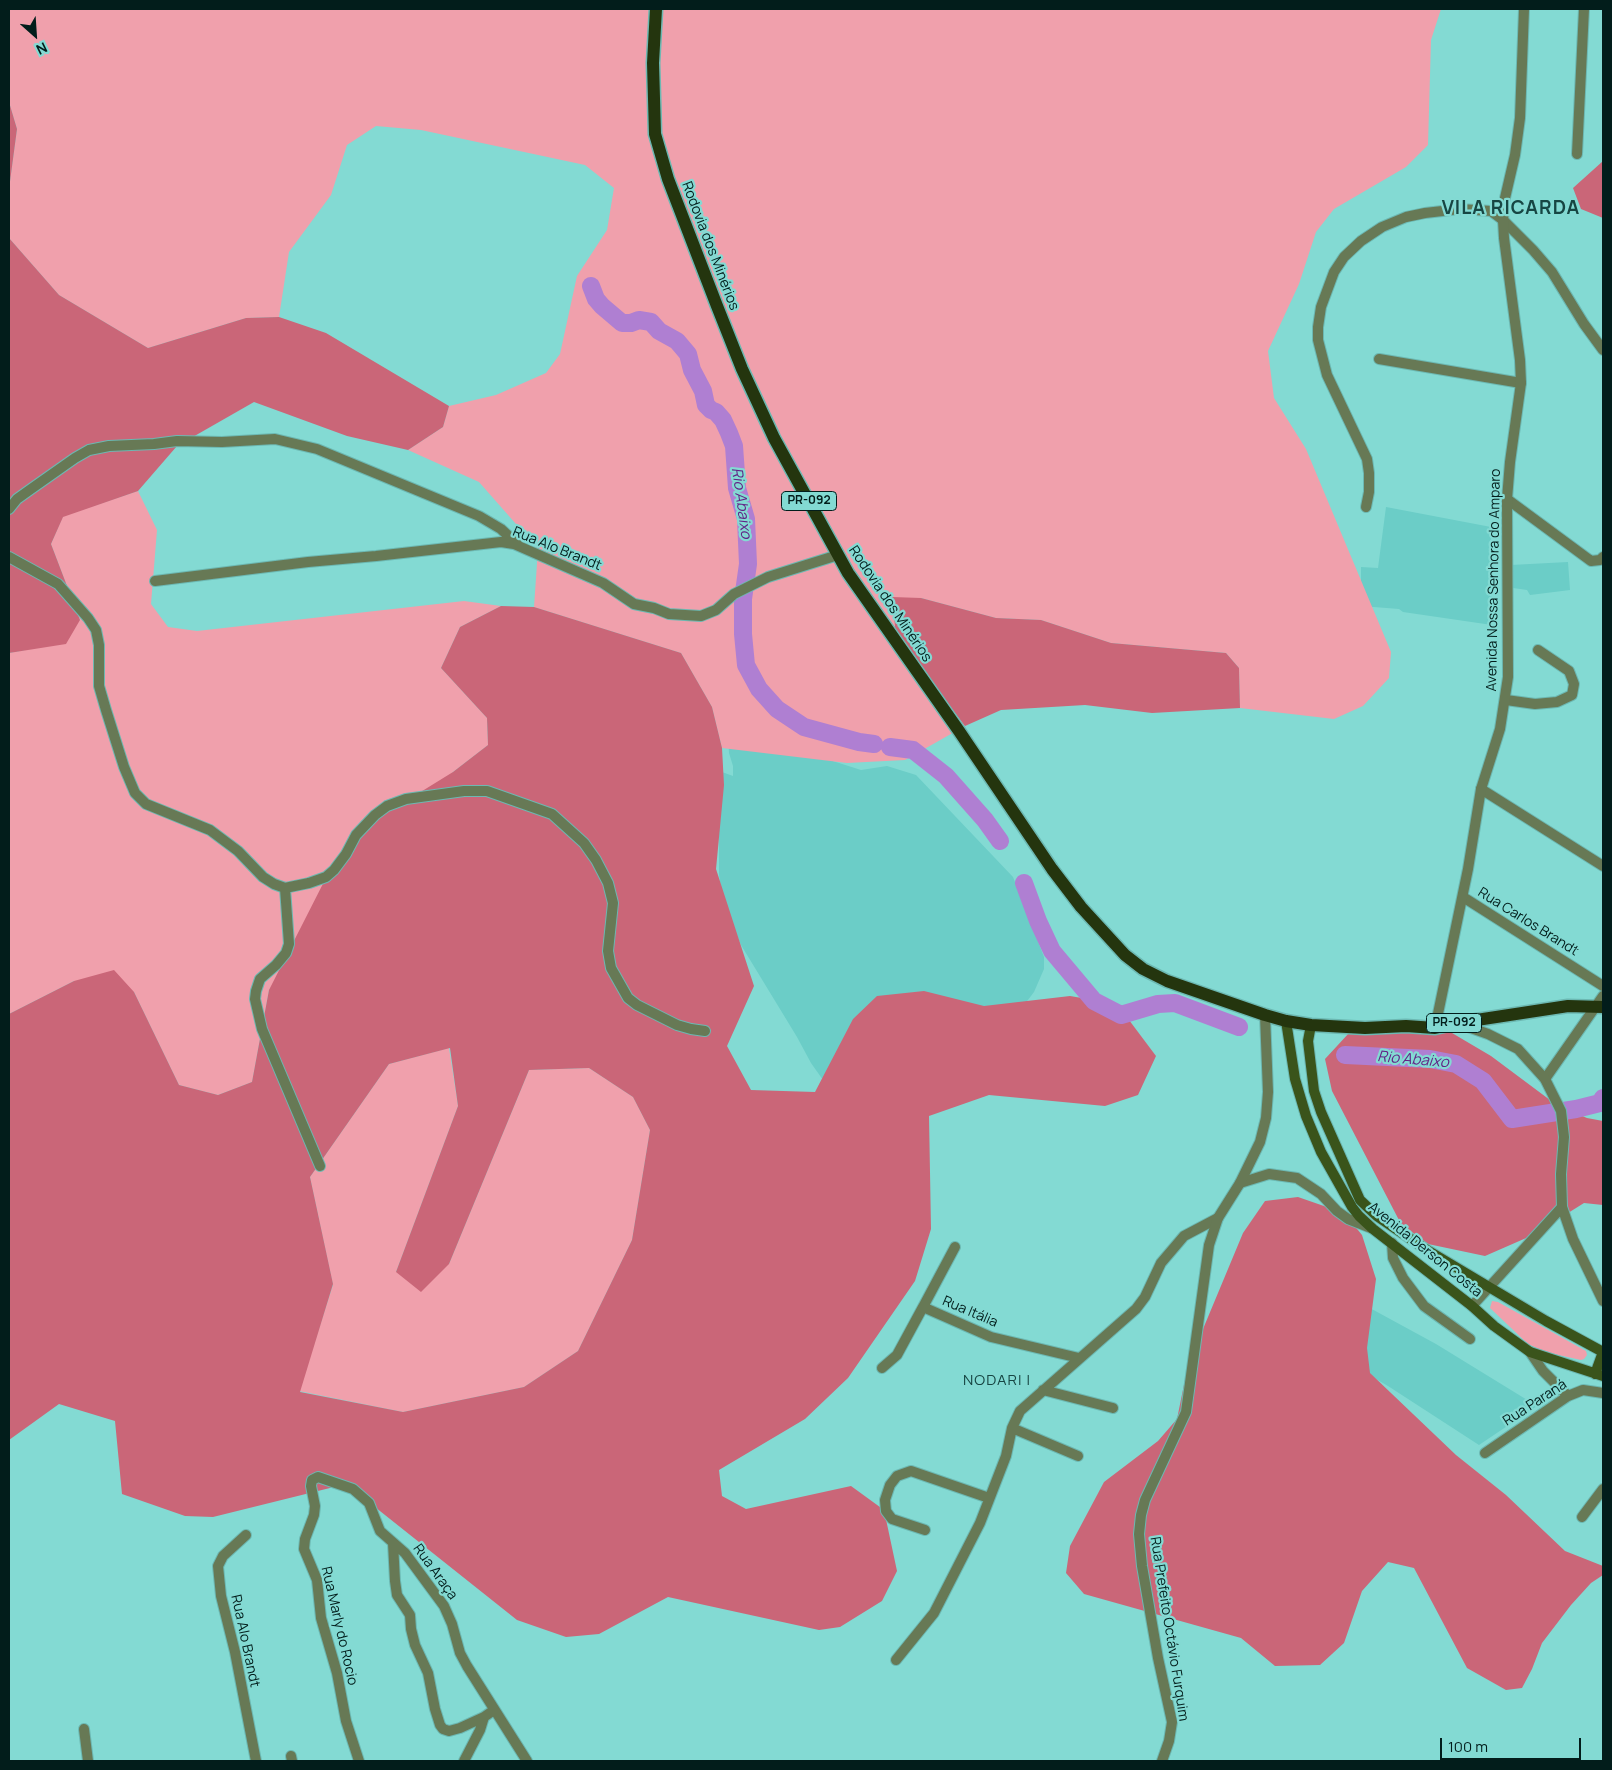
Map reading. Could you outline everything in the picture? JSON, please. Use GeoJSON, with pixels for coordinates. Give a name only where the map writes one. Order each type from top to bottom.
{"type":"FeatureCollection","features":[{"type":"Feature","properties":{"kind":"main road","name":"Rodovia dos Minérios"},"geometry":{"type":"LineString","coordinates":[[656,9],[653,63],[656,134],[668,179],[760,409],[848,573],[959,731],[1052,869],[1081,907],[1125,955],[1144,969],[1167,981],[1265,1015],[1311,1025]]}},
{"type":"Feature","properties":{"kind":"main road","name":"PR-092"},"geometry":{"type":"LineString","coordinates":[[1311,1025],[1365,1028],[1406,1026],[1435,1028],[1568,1006],[1601,1003]]}},
{"type":"Feature","properties":{"kind":"main road","name":"Avenida Derson Costa"},"geometry":{"type":"LineString","coordinates":[[1286,1021],[1295,1079],[1306,1116],[1322,1152],[1352,1207],[1373,1229],[1472,1306],[1494,1326],[1530,1352],[1599,1375]]}},
{"type":"Feature","properties":{"kind":"main road","name":"Avenida Derson Costa"},"geometry":{"type":"LineString","coordinates":[[1311,1025],[1308,1041],[1314,1091],[1321,1112],[1360,1200],[1377,1216],[1427,1250],[1546,1321],[1603,1352]]}},
{"type":"Feature","properties":{"kind":"main road"},"geometry":{"type":"LineString","coordinates":[[1599,1375],[1603,1352]]}},
{"type":"Feature","properties":{"kind":"street","name":"Avenida Nossa Senhora do Amparo"},"geometry":{"type":"LineString","coordinates":[[1435,1028],[1463,897],[1481,789],[1500,729],[1506,700],[1508,677],[1507,499],[1521,383],[1520,360],[1503,220],[1505,198],[1515,155],[1520,118],[1524,9]]}},
{"type":"Feature","properties":{"kind":"street"},"geometry":{"type":"LineString","coordinates":[[1577,154],[1584,9]]}},
{"type":"Feature","properties":{"kind":"street"},"geometry":{"type":"LineString","coordinates":[[1366,508],[1369,492],[1367,458],[1331,384],[1318,340],[1318,327],[1321,307],[1334,272],[1344,257],[1361,241],[1382,227],[1406,217],[1425,213],[1460,209],[1491,211],[1503,220],[1533,250],[1552,272],[1584,324],[1603,350]]}},
{"type":"Feature","properties":{"kind":"street"},"geometry":{"type":"LineString","coordinates":[[1379,359],[1521,383]]}},
{"type":"Feature","properties":{"kind":"street"},"geometry":{"type":"LineString","coordinates":[[9,509],[17,499],[75,458],[90,450],[109,446],[177,441],[222,442],[275,439],[317,449],[479,516],[501,529],[522,548]]}},
{"type":"Feature","properties":{"kind":"street"},"geometry":{"type":"LineString","coordinates":[[1507,499],[1590,561],[1600,560],[1603,556]]}},
{"type":"Feature","properties":{"kind":"street","name":"Rua Alo Brandt"},"geometry":{"type":"LineString","coordinates":[[155,581],[485,542],[501,542],[514,544],[603,583],[634,604],[674,615],[701,616],[716,610],[734,594],[768,577],[838,555]]}},
{"type":"Feature","properties":{"kind":"street"},"geometry":{"type":"LineString","coordinates":[[9,557],[58,584],[96,630],[100,645],[99,686],[124,768],[139,798],[153,808],[210,830],[238,851],[263,877],[274,884],[286,888],[326,877],[346,854],[356,835],[375,815],[387,806],[406,799],[464,791],[487,791],[552,814],[584,843],[596,860],[608,883],[613,903],[608,951],[611,968],[628,998],[637,1005],[677,1025],[705,1031]]}},
{"type":"Feature","properties":{"kind":"street"},"geometry":{"type":"LineString","coordinates":[[1506,700],[1535,704],[1557,702],[1572,694],[1574,684],[1569,671],[1538,650]]}},
{"type":"Feature","properties":{"kind":"street"},"geometry":{"type":"LineString","coordinates":[[1481,789],[1603,866]]}},
{"type":"Feature","properties":{"kind":"street"},"geometry":{"type":"LineString","coordinates":[[286,888],[289,944],[286,953],[276,966],[260,979],[256,990],[256,999],[262,1030],[320,1166]]}},
{"type":"Feature","properties":{"kind":"street","name":"Rua Carlos Brandt"},"geometry":{"type":"LineString","coordinates":[[1463,897],[1603,986]]}},
{"type":"Feature","properties":{"kind":"street"},"geometry":{"type":"LineString","coordinates":[[1545,1079],[1601,1003]]}},
{"type":"Feature","properties":{"kind":"street","name":"Rua Prefeito Octávio Furquim"},"geometry":{"type":"LineString","coordinates":[[1162,1761],[1170,1741],[1172,1722],[1158,1658],[1142,1566],[1139,1534],[1141,1515],[1186,1412],[1209,1245],[1218,1218],[1240,1183],[1260,1142],[1266,1118],[1268,1092],[1265,1015]]}},
{"type":"Feature","properties":{"kind":"street"},"geometry":{"type":"LineString","coordinates":[[1457,1023],[1488,1034],[1518,1049],[1545,1079],[1561,1111],[1564,1137],[1561,1174],[1562,1207],[1573,1238],[1603,1301]]}},
{"type":"Feature","properties":{"kind":"street"},"geometry":{"type":"LineString","coordinates":[[1240,1183],[1269,1174],[1297,1178],[1321,1194],[1337,1211],[1348,1219],[1373,1229]]}},
{"type":"Feature","properties":{"kind":"street"},"geometry":{"type":"LineString","coordinates":[[1472,1306],[1562,1207]]}},
{"type":"Feature","properties":{"kind":"street"},"geometry":{"type":"LineString","coordinates":[[896,1660],[934,1613],[980,1522],[1006,1456],[1012,1428],[1020,1411],[1136,1309],[1145,1297],[1161,1263],[1184,1236],[1218,1218]]}},
{"type":"Feature","properties":{"kind":"street"},"geometry":{"type":"LineString","coordinates":[[1392,1243],[1393,1258],[1403,1278],[1424,1306],[1470,1339]]}},
{"type":"Feature","properties":{"kind":"street"},"geometry":{"type":"LineString","coordinates":[[923,1307],[955,1247]]}},
{"type":"Feature","properties":{"kind":"street","name":"Rua Itália"},"geometry":{"type":"LineString","coordinates":[[882,1368],[897,1355],[923,1307],[991,1338],[1079,1358]]}},
{"type":"Feature","properties":{"kind":"street"},"geometry":{"type":"LineString","coordinates":[[1530,1352],[1543,1372],[1568,1396]]}},
{"type":"Feature","properties":{"kind":"street"},"geometry":{"type":"LineString","coordinates":[[1043,1390],[1113,1408]]}},
{"type":"Feature","properties":{"kind":"street","name":"Rua Paraná"},"geometry":{"type":"LineString","coordinates":[[1485,1452],[1568,1396],[1583,1390],[1603,1392]]}},
{"type":"Feature","properties":{"kind":"street"},"geometry":{"type":"LineString","coordinates":[[1012,1428],[1078,1456]]}},
{"type":"Feature","properties":{"kind":"street"},"geometry":{"type":"LineString","coordinates":[[925,1530],[892,1519],[886,1511],[885,1500],[887,1493],[897,1476],[911,1470],[989,1498]]}},
{"type":"Feature","properties":{"kind":"street","name":"Rua Araça"},"geometry":{"type":"LineString","coordinates":[[314,1497],[311,1486],[312,1480],[318,1477],[354,1489],[370,1503],[380,1531],[406,1553],[444,1606],[452,1624],[460,1653],[527,1761]]}},
{"type":"Feature","properties":{"kind":"street"},"geometry":{"type":"LineString","coordinates":[[1582,1517],[1603,1489]]}},
{"type":"Feature","properties":{"kind":"street","name":"Rua Marly do Rocio"},"geometry":{"type":"LineString","coordinates":[[314,1497],[314,1515],[305,1539],[304,1549],[317,1580],[321,1618],[337,1673],[346,1721],[359,1761]]}},
{"type":"Feature","properties":{"kind":"street","name":"Rua Alo Brandt"},"geometry":{"type":"LineString","coordinates":[[246,1536],[223,1556],[218,1566],[221,1596],[235,1652],[256,1761]]}},
{"type":"Feature","properties":{"kind":"street"},"geometry":{"type":"LineString","coordinates":[[393,1543],[394,1581],[397,1595],[410,1615],[413,1637],[428,1673],[440,1725],[443,1729],[460,1728],[484,1717],[494,1710]]}},
{"type":"Feature","properties":{"kind":"street"},"geometry":{"type":"LineString","coordinates":[[464,1761],[480,1730],[484,1717]]}},
{"type":"Feature","properties":{"kind":"street"},"geometry":{"type":"LineString","coordinates":[[84,1729],[88,1761]]}},
{"type":"Feature","properties":{"kind":"shaded area"},"geometry":{"type":"Polygon","coordinates":[[[9,9],[1441,9],[1431,40],[1428,145],[1406,167],[1334,209],[1316,232],[1299,284],[1268,351],[1274,398],[1306,449],[1391,652],[1389,678],[1363,706],[1334,719],[1240,708],[1239,668],[1226,653],[1111,643],[1041,620],[996,618],[921,598],[896,636],[965,726],[905,760],[847,763],[722,748],[712,707],[681,653],[534,607],[538,549],[479,482],[408,450],[443,427],[449,406],[496,395],[546,373],[560,354],[577,276],[607,230],[614,188],[585,165],[421,130],[376,126],[347,145],[331,195],[289,252],[279,317],[246,318],[148,348],[59,295],[9,238],[9,189],[17,129],[9,102],[9,9]]]}},
{"type":"Feature","properties":{"kind":"shaded area"},"geometry":{"type":"Polygon","coordinates":[[[9,102],[17,129],[9,189],[9,102]]]}},
{"type":"Feature","properties":{"kind":"shaded area"},"geometry":{"type":"Polygon","coordinates":[[[1603,161],[1603,218],[1581,209],[1573,188],[1603,161]]]}},
{"type":"Feature","properties":{"kind":"shaded area"},"geometry":{"type":"Polygon","coordinates":[[[9,238],[59,295],[148,348],[246,318],[279,317],[326,333],[449,406],[443,427],[408,450],[347,436],[254,402],[177,446],[138,491],[63,517],[51,544],[80,620],[66,644],[9,653],[9,238]]]}},
{"type":"Feature","properties":{"kind":"shaded area"},"geometry":{"type":"Polygon","coordinates":[[[138,491],[157,530],[151,604],[168,627],[197,631],[464,601],[501,606],[460,627],[441,668],[487,718],[488,745],[453,772],[269,990],[252,1082],[218,1095],[179,1085],[134,992],[74,981],[9,1014],[9,653],[25,650],[80,620],[51,544],[63,516],[138,491]]]}},
{"type":"Feature","properties":{"kind":"shaded area"},"geometry":{"type":"Polygon","coordinates":[[[1386,507],[1491,527],[1492,625],[1403,612],[1399,609],[1361,606],[1361,567],[1378,568],[1386,507]]]}},
{"type":"Feature","properties":{"kind":"shaded area"},"geometry":{"type":"Polygon","coordinates":[[[1568,562],[1570,590],[1530,595],[1527,590],[1513,588],[1511,565],[1568,562]]]}},
{"type":"Feature","properties":{"kind":"shaded area"},"geometry":{"type":"Polygon","coordinates":[[[892,597],[921,598],[996,618],[1041,620],[1111,643],[1226,653],[1239,668],[1240,708],[1152,713],[1085,705],[1001,710],[965,726],[896,636],[892,597]]]}},
{"type":"Feature","properties":{"kind":"shaded area"},"geometry":{"type":"Polygon","coordinates":[[[501,606],[534,607],[681,653],[712,707],[722,748],[724,785],[716,869],[754,986],[727,1046],[751,1090],[815,1092],[853,1019],[877,996],[924,991],[984,1006],[1070,996],[1117,1004],[1156,1056],[1138,1095],[1105,1106],[989,1095],[929,1116],[931,1229],[915,1281],[848,1378],[805,1419],[719,1470],[722,1496],[746,1509],[851,1486],[884,1510],[897,1571],[882,1601],[840,1627],[819,1630],[668,1597],[599,1634],[566,1637],[517,1620],[346,1484],[213,1517],[185,1516],[122,1494],[115,1421],[59,1404],[9,1440],[9,1014],[74,981],[114,970],[134,992],[179,1085],[218,1095],[252,1082],[269,990],[332,866],[372,822],[453,772],[488,745],[487,718],[441,668],[460,627],[501,606]],[[450,1048],[389,1064],[310,1177],[333,1284],[300,1392],[403,1412],[524,1387],[578,1351],[632,1240],[650,1130],[633,1097],[589,1068],[529,1070],[449,1264],[421,1292],[396,1272],[458,1106],[450,1048]]]}},
{"type":"Feature","properties":{"kind":"shaded area"},"geometry":{"type":"Polygon","coordinates":[[[728,735],[817,756],[861,770],[887,766],[916,775],[1013,877],[1044,957],[1044,969],[1034,992],[1015,1017],[823,1080],[741,945],[723,901],[719,875],[719,820],[722,772],[733,776],[728,735]]]}},
{"type":"Feature","properties":{"kind":"shaded area"},"geometry":{"type":"Polygon","coordinates":[[[1394,1025],[1452,1033],[1491,1056],[1558,1106],[1587,1118],[1603,1121],[1603,1205],[1584,1203],[1533,1235],[1485,1256],[1428,1244],[1401,1224],[1332,1091],[1325,1059],[1349,1033],[1394,1025]]]}},
{"type":"Feature","properties":{"kind":"shaded area"},"geometry":{"type":"Polygon","coordinates":[[[449,1048],[458,1106],[396,1272],[449,1264],[529,1070],[589,1068],[633,1097],[650,1130],[632,1240],[578,1351],[524,1387],[403,1412],[299,1391],[333,1285],[310,1177],[389,1064],[449,1048]]]}},
{"type":"Feature","properties":{"kind":"shaded area"},"geometry":{"type":"Polygon","coordinates":[[[1298,1197],[1344,1213],[1362,1235],[1376,1279],[1367,1348],[1370,1373],[1456,1455],[1506,1495],[1565,1551],[1603,1566],[1603,1575],[1591,1583],[1571,1605],[1542,1643],[1522,1688],[1506,1690],[1467,1668],[1414,1568],[1388,1562],[1362,1591],[1344,1643],[1320,1665],[1275,1666],[1241,1638],[1084,1594],[1066,1573],[1070,1546],[1104,1482],[1158,1441],[1177,1419],[1188,1365],[1243,1233],[1265,1201],[1298,1197]]]}},
{"type":"Feature","properties":{"kind":"shaded area"},"geometry":{"type":"Polygon","coordinates":[[[1357,1301],[1436,1344],[1537,1406],[1479,1445],[1388,1386],[1324,1349],[1357,1301]]]}},
{"type":"Feature","properties":{"kind":"shaded area"},"geometry":{"type":"Polygon","coordinates":[[[1492,1301],[1498,1302],[1586,1351],[1587,1355],[1581,1360],[1545,1352],[1528,1344],[1490,1308],[1492,1301]]]}},
{"type":"Feature","properties":{"kind":"waterway","name":"Rio Abaixo"},"geometry":{"type":"LineString","coordinates":[[591,286],[596,299],[622,323],[631,323],[639,320],[651,322],[659,331],[677,341],[688,354],[692,370],[703,391],[706,405],[723,420],[729,433],[734,446],[737,488],[746,519],[748,564],[743,599],[743,634],[746,665],[759,689],[777,709],[804,727],[859,742],[874,744]]}},
{"type":"Feature","properties":{"kind":"waterway","name":"Rio Abaixo"},"geometry":{"type":"LineString","coordinates":[[890,747],[913,750],[946,776],[985,820],[1000,841]]}},
{"type":"Feature","properties":{"kind":"waterway","name":"Rio Abaixo"},"geometry":{"type":"LineString","coordinates":[[1024,883],[1038,921],[1052,951],[1094,1001],[1121,1015],[1158,1004],[1175,1003],[1239,1027]]}},
{"type":"Feature","properties":{"kind":"waterway","name":"Rio Abaixo"},"geometry":{"type":"LineString","coordinates":[[1345,1055],[1430,1059],[1456,1064],[1483,1081],[1512,1119],[1576,1109],[1600,1103],[1603,1098]]}},
{"type":"Feature","properties":{"kind":"district","name":"VILA RICARDA"},"geometry":{"type":"Point","coordinates":[1511,209]}},
{"type":"Feature","properties":{"kind":"district","name":"NODARI I"},"geometry":{"type":"Point","coordinates":[997,1381]}}]}
